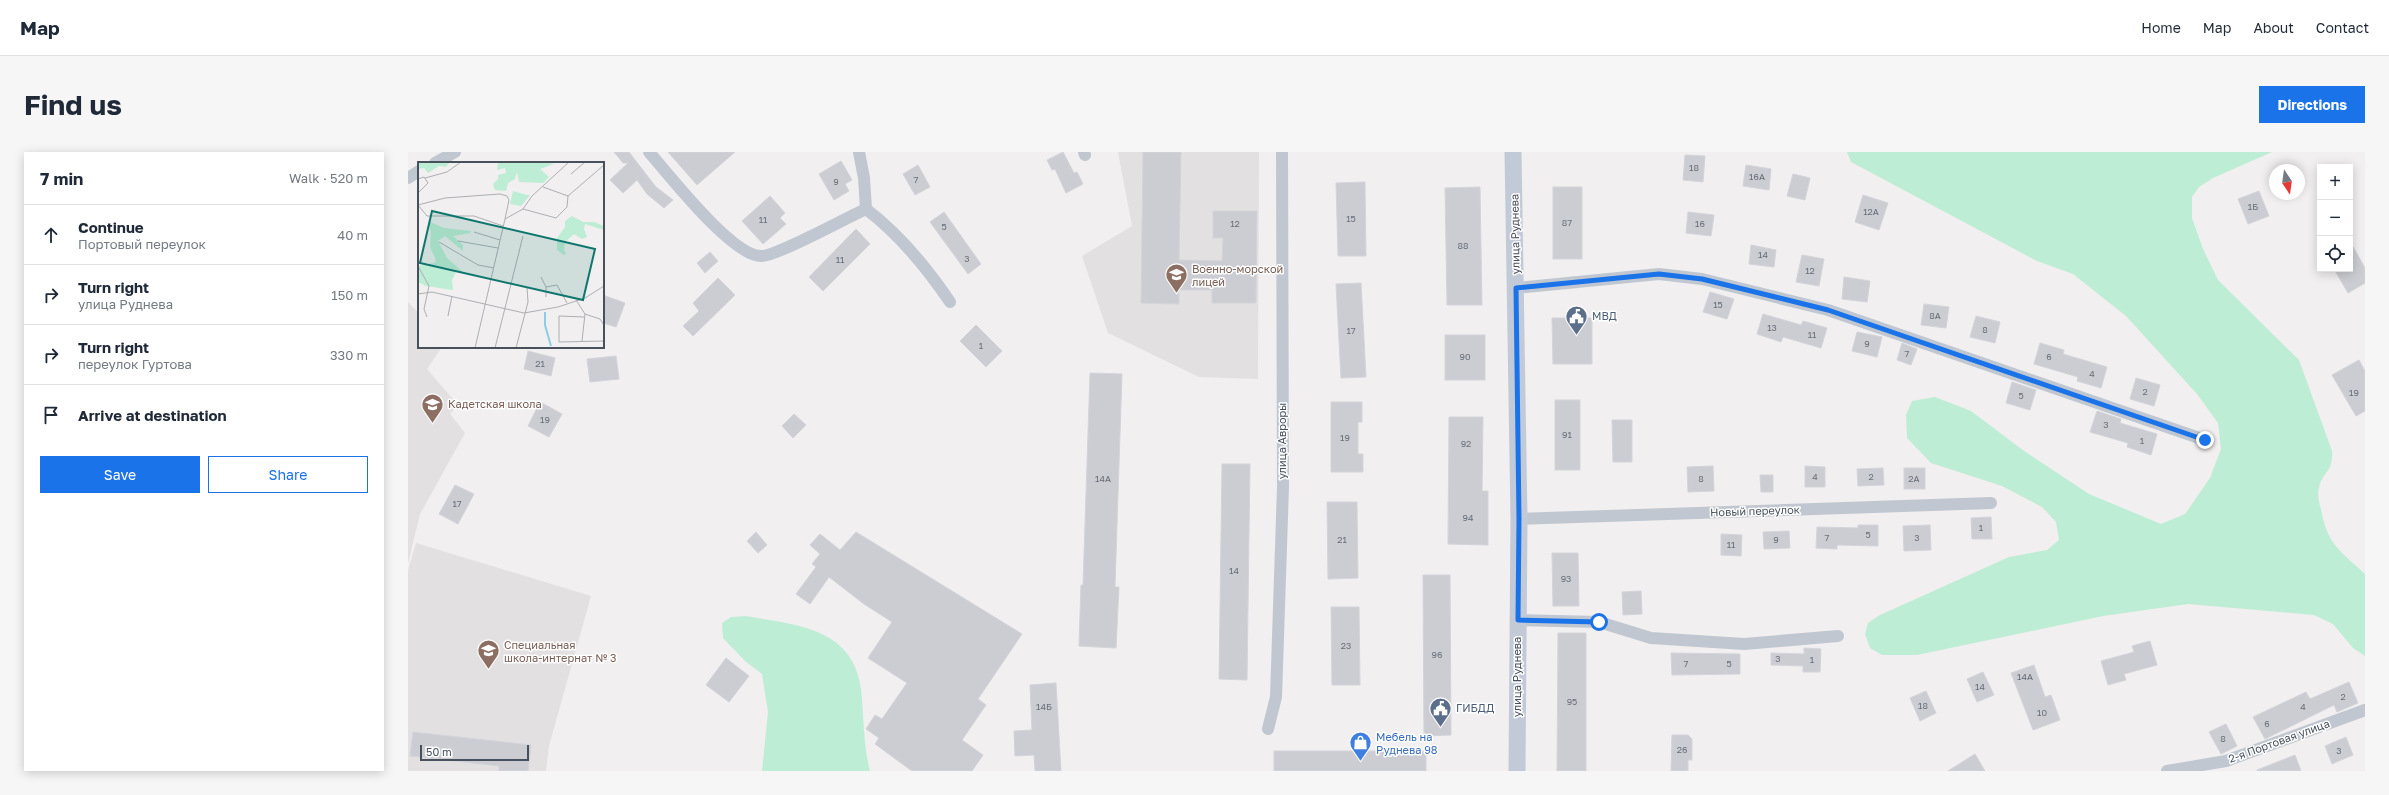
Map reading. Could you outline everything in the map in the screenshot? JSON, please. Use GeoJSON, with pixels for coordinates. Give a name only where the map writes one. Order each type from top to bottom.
{"type":"FeatureCollection","features":[{"type":"Feature","properties":{"kind":"main road","name":"улица Руднева"},"geometry":{"type":"LineString","coordinates":[[1513,152],[1519,519],[1516,771]]}},
{"type":"Feature","properties":{"kind":"street"},"geometry":{"type":"LineString","coordinates":[[437,162],[455,152]]}},
{"type":"Feature","properties":{"kind":"street"},"geometry":{"type":"LineString","coordinates":[[650,152],[699,210],[726,236],[751,254],[762,257],[778,251],[866,209]]}},
{"type":"Feature","properties":{"kind":"street"},"geometry":{"type":"LineString","coordinates":[[859,152],[864,178],[866,209],[909,249],[929,272],[950,302]]}},
{"type":"Feature","properties":{"kind":"street","name":"улица Авроры"},"geometry":{"type":"LineString","coordinates":[[1268,729],[1276,697],[1283,487],[1282,152]]}},
{"type":"Feature","properties":{"kind":"street"},"geometry":{"type":"LineString","coordinates":[[408,178],[418,172]]}},
{"type":"Feature","properties":{"kind":"street"},"geometry":{"type":"LineString","coordinates":[[1516,288],[1659,274],[1702,279],[1828,310],[2205,440]]}},
{"type":"Feature","properties":{"kind":"street","name":"Новый переулок"},"geometry":{"type":"LineString","coordinates":[[1519,519],[1991,503]]}},
{"type":"Feature","properties":{"kind":"street"},"geometry":{"type":"LineString","coordinates":[[1518,620],[1599,622],[1651,638],[1744,644],[1838,636]]}},
{"type":"Feature","properties":{"kind":"street","name":"2-я Портовая улица"},"geometry":{"type":"LineString","coordinates":[[2167,771],[2226,761],[2365,710]]}},
{"type":"Feature","properties":{"kind":"shaded area","name":"Военно-морской лицей"},"geometry":{"type":"Polygon","coordinates":[[[1118,152],[1259,152],[1258,379],[1199,377],[1108,333],[1082,256],[1132,226],[1118,152]]]}},
{"type":"Feature","properties":{"kind":"shaded area","name":"Кадетская школа"},"geometry":{"type":"Polygon","coordinates":[[[408,302],[418,312],[418,348],[441,348],[427,369],[458,405],[450,414],[465,433],[420,514],[408,563],[408,302]]]}},
{"type":"Feature","properties":{"kind":"shaded area","name":"Специальная школа-интернат № 3"},"geometry":{"type":"Polygon","coordinates":[[[416,543],[591,596],[549,746],[546,771],[408,771],[408,570],[416,543]]]}},
{"type":"Feature","properties":{"kind":"green space"},"geometry":{"type":"Polygon","coordinates":[[[1847,152],[2272,152],[2213,178],[2199,187],[2192,197],[2192,218],[2203,249],[2218,280],[2299,360],[2332,451],[2331,464],[2320,483],[2318,491],[2318,498],[2327,531],[2331,539],[2342,553],[2365,574],[2365,656],[2353,648],[2333,624],[2314,615],[2188,604],[2103,616],[1917,655],[1882,655],[1870,648],[1865,634],[1868,623],[1880,615],[2009,557],[2047,550],[2059,540],[2056,522],[2042,507],[2002,486],[1931,463],[1907,438],[1906,415],[1912,401],[1935,397],[1971,411],[2024,451],[2089,494],[2161,524],[2185,514],[2210,478],[2221,449],[2218,423],[2197,394],[2126,316],[2073,274],[2037,261],[1851,162],[1847,152]]]}},
{"type":"Feature","properties":{"kind":"green space"},"geometry":{"type":"Polygon","coordinates":[[[746,616],[784,622],[819,633],[834,641],[847,653],[856,668],[861,689],[865,741],[870,771],[762,771],[768,712],[762,674],[745,661],[723,638],[722,623],[731,617],[746,616]]]}},
{"type":"Feature","properties":{"kind":"building"},"geometry":{"type":"Polygon","coordinates":[[[614,152],[629,152],[656,187],[673,200],[664,208],[647,194],[637,180],[623,193],[610,180],[628,163],[623,163],[614,152]]]}},
{"type":"Feature","properties":{"kind":"building"},"geometry":{"type":"Polygon","coordinates":[[[668,152],[735,152],[697,185],[668,152]]]}},
{"type":"Feature","properties":{"kind":"building"},"geometry":{"type":"Polygon","coordinates":[[[1063,152],[1074,173],[1077,172],[1083,184],[1066,193],[1055,169],[1052,170],[1047,160],[1063,152]]]}},
{"type":"Feature","properties":{"kind":"building"},"geometry":{"type":"Polygon","coordinates":[[[1143,152],[1181,152],[1179,260],[1222,261],[1223,238],[1213,238],[1213,211],[1257,211],[1256,303],[1212,303],[1212,290],[1179,290],[1179,304],[1141,303],[1143,152]]]}},
{"type":"Feature","properties":{"kind":"building"},"geometry":{"type":"Polygon","coordinates":[[[1685,155],[1705,156],[1703,182],[1683,180],[1685,155]]]}},
{"type":"Feature","properties":{"kind":"building"},"geometry":{"type":"Polygon","coordinates":[[[841,161],[852,180],[845,184],[849,191],[834,200],[819,174],[841,161]]]}},
{"type":"Feature","properties":{"kind":"building"},"geometry":{"type":"Polygon","coordinates":[[[918,165],[930,187],[915,195],[903,174],[918,165]]]}},
{"type":"Feature","properties":{"kind":"building"},"geometry":{"type":"Polygon","coordinates":[[[1746,165],[1771,169],[1769,190],[1743,186],[1746,165]]]}},
{"type":"Feature","properties":{"kind":"building"},"geometry":{"type":"Polygon","coordinates":[[[1793,174],[1810,178],[1805,200],[1787,196],[1793,174]]]}},
{"type":"Feature","properties":{"kind":"building"},"geometry":{"type":"Polygon","coordinates":[[[1365,182],[1366,256],[1338,256],[1336,183],[1365,182]]]}},
{"type":"Feature","properties":{"kind":"building"},"geometry":{"type":"Polygon","coordinates":[[[1480,187],[1482,305],[1447,305],[1445,188],[1480,187]]]}},
{"type":"Feature","properties":{"kind":"building"},"geometry":{"type":"Polygon","coordinates":[[[1553,187],[1582,187],[1582,259],[1553,259],[1553,187]]]}},
{"type":"Feature","properties":{"kind":"building"},"geometry":{"type":"Polygon","coordinates":[[[2259,191],[2269,216],[2248,224],[2238,199],[2259,191]]]}},
{"type":"Feature","properties":{"kind":"building"},"geometry":{"type":"Polygon","coordinates":[[[1863,195],[1888,203],[1879,230],[1855,222],[1863,195]]]}},
{"type":"Feature","properties":{"kind":"building"},"geometry":{"type":"Polygon","coordinates":[[[770,196],[785,213],[780,218],[786,224],[763,244],[742,221],[770,196]]]}},
{"type":"Feature","properties":{"kind":"building"},"geometry":{"type":"Polygon","coordinates":[[[944,212],[981,264],[968,274],[930,222],[944,212]]]}},
{"type":"Feature","properties":{"kind":"building"},"geometry":{"type":"Polygon","coordinates":[[[1688,212],[1714,215],[1711,236],[1686,233],[1688,212]]]}},
{"type":"Feature","properties":{"kind":"building"},"geometry":{"type":"Polygon","coordinates":[[[856,229],[870,244],[823,291],[809,277],[856,229]]]}},
{"type":"Feature","properties":{"kind":"building"},"geometry":{"type":"Polygon","coordinates":[[[1751,245],[1776,250],[1774,267],[1749,264],[1751,245]]]}},
{"type":"Feature","properties":{"kind":"building"},"geometry":{"type":"Polygon","coordinates":[[[2353,246],[2365,268],[2365,283],[2348,293],[2336,272],[2353,272],[2353,246]]]}},
{"type":"Feature","properties":{"kind":"building"},"geometry":{"type":"Polygon","coordinates":[[[710,252],[718,261],[705,273],[697,263],[710,252]]]}},
{"type":"Feature","properties":{"kind":"building"},"geometry":{"type":"Polygon","coordinates":[[[1802,255],[1824,259],[1819,286],[1796,282],[1802,255]]]}},
{"type":"Feature","properties":{"kind":"building"},"geometry":{"type":"Polygon","coordinates":[[[1844,277],[1870,281],[1867,302],[1842,299],[1844,277]]]}},
{"type":"Feature","properties":{"kind":"building"},"geometry":{"type":"Polygon","coordinates":[[[718,278],[735,295],[693,336],[683,326],[699,311],[693,303],[718,278]]]}},
{"type":"Feature","properties":{"kind":"building"},"geometry":{"type":"Polygon","coordinates":[[[1361,283],[1366,377],[1341,378],[1336,284],[1361,283]]]}},
{"type":"Feature","properties":{"kind":"building"},"geometry":{"type":"Polygon","coordinates":[[[1710,292],[1734,299],[1727,319],[1703,312],[1710,292]]]}},
{"type":"Feature","properties":{"kind":"building"},"geometry":{"type":"Polygon","coordinates":[[[604,295],[625,303],[616,327],[604,323],[604,295]]]}},
{"type":"Feature","properties":{"kind":"building"},"geometry":{"type":"Polygon","coordinates":[[[1924,304],[1949,307],[1946,328],[1921,325],[1924,304]]]}},
{"type":"Feature","properties":{"kind":"building"},"geometry":{"type":"Polygon","coordinates":[[[1763,314],[1801,325],[1803,321],[1827,328],[1821,348],[1783,337],[1781,342],[1757,334],[1763,314]]]}},
{"type":"Feature","properties":{"kind":"building"},"geometry":{"type":"Polygon","coordinates":[[[1976,316],[2000,322],[1995,343],[1970,337],[1976,316]]]}},
{"type":"Feature","properties":{"kind":"building"},"geometry":{"type":"Polygon","coordinates":[[[1552,318],[1592,318],[1592,364],[1553,364],[1552,318]]]}},
{"type":"Feature","properties":{"kind":"building"},"geometry":{"type":"Polygon","coordinates":[[[976,325],[1002,351],[986,367],[960,341],[976,325]]]}},
{"type":"Feature","properties":{"kind":"building"},"geometry":{"type":"Polygon","coordinates":[[[1857,332],[1882,337],[1877,357],[1852,351],[1857,332]]]}},
{"type":"Feature","properties":{"kind":"building"},"geometry":{"type":"Polygon","coordinates":[[[1445,335],[1485,335],[1485,380],[1445,380],[1445,335]]]}},
{"type":"Feature","properties":{"kind":"building"},"geometry":{"type":"Polygon","coordinates":[[[1902,343],[1917,349],[1911,365],[1897,360],[1902,343]]]}},
{"type":"Feature","properties":{"kind":"building"},"geometry":{"type":"Polygon","coordinates":[[[2040,343],[2064,350],[2063,354],[2107,367],[2101,388],[2077,381],[2078,377],[2034,364],[2040,343]]]}},
{"type":"Feature","properties":{"kind":"building"},"geometry":{"type":"Polygon","coordinates":[[[528,351],[555,358],[551,376],[524,369],[528,351]]]}},
{"type":"Feature","properties":{"kind":"building"},"geometry":{"type":"Polygon","coordinates":[[[616,356],[619,379],[590,382],[587,359],[616,356]]]}},
{"type":"Feature","properties":{"kind":"building"},"geometry":{"type":"Polygon","coordinates":[[[2359,360],[2365,371],[2365,411],[2356,416],[2332,375],[2359,360]]]}},
{"type":"Feature","properties":{"kind":"building"},"geometry":{"type":"Polygon","coordinates":[[[1090,373],[1122,374],[1115,587],[1119,587],[1116,648],[1079,646],[1081,585],[1083,585],[1090,373]]]}},
{"type":"Feature","properties":{"kind":"building"},"geometry":{"type":"Polygon","coordinates":[[[2136,378],[2160,385],[2154,406],[2130,399],[2136,378]]]}},
{"type":"Feature","properties":{"kind":"building"},"geometry":{"type":"Polygon","coordinates":[[[2012,382],[2036,390],[2030,410],[2006,403],[2012,382]]]}},
{"type":"Feature","properties":{"kind":"building"},"geometry":{"type":"Polygon","coordinates":[[[1555,400],[1580,400],[1580,470],[1555,470],[1555,400]]]}},
{"type":"Feature","properties":{"kind":"building"},"geometry":{"type":"Polygon","coordinates":[[[540,402],[562,414],[549,437],[528,426],[540,402]]]}},
{"type":"Feature","properties":{"kind":"building"},"geometry":{"type":"Polygon","coordinates":[[[1331,402],[1362,402],[1362,422],[1358,422],[1358,454],[1363,454],[1363,472],[1331,472],[1331,402]]]}},
{"type":"Feature","properties":{"kind":"building"},"geometry":{"type":"Polygon","coordinates":[[[2097,411],[2121,419],[2120,423],[2157,434],[2151,455],[2127,447],[2128,443],[2090,432],[2097,411]]]}},
{"type":"Feature","properties":{"kind":"building"},"geometry":{"type":"Polygon","coordinates":[[[794,414],[806,425],[793,438],[782,426],[794,414]]]}},
{"type":"Feature","properties":{"kind":"building"},"geometry":{"type":"Polygon","coordinates":[[[1449,417],[1483,417],[1482,491],[1488,491],[1488,545],[1448,544],[1449,417]]]}},
{"type":"Feature","properties":{"kind":"building"},"geometry":{"type":"Polygon","coordinates":[[[1612,420],[1632,420],[1632,462],[1613,462],[1612,420]]]}},
{"type":"Feature","properties":{"kind":"building"},"geometry":{"type":"Polygon","coordinates":[[[1222,464],[1250,464],[1247,680],[1219,679],[1222,464]]]}},
{"type":"Feature","properties":{"kind":"building"},"geometry":{"type":"Polygon","coordinates":[[[1713,466],[1714,491],[1688,492],[1687,467],[1713,466]]]}},
{"type":"Feature","properties":{"kind":"building"},"geometry":{"type":"Polygon","coordinates":[[[1805,466],[1825,467],[1825,487],[1805,487],[1805,466]]]}},
{"type":"Feature","properties":{"kind":"building"},"geometry":{"type":"Polygon","coordinates":[[[1883,468],[1884,485],[1858,486],[1857,469],[1883,468]]]}},
{"type":"Feature","properties":{"kind":"building"},"geometry":{"type":"Polygon","coordinates":[[[1904,468],[1925,468],[1925,489],[1904,489],[1904,468]]]}},
{"type":"Feature","properties":{"kind":"building"},"geometry":{"type":"Polygon","coordinates":[[[1760,475],[1773,475],[1773,492],[1761,492],[1760,475]]]}},
{"type":"Feature","properties":{"kind":"building"},"geometry":{"type":"Polygon","coordinates":[[[455,485],[474,494],[458,524],[439,514],[455,485]]]}},
{"type":"Feature","properties":{"kind":"building"},"geometry":{"type":"Polygon","coordinates":[[[1327,502],[1357,502],[1358,578],[1328,579],[1327,502]]]}},
{"type":"Feature","properties":{"kind":"building"},"geometry":{"type":"Polygon","coordinates":[[[1991,517],[1992,539],[1972,539],[1971,518],[1991,517]]]}},
{"type":"Feature","properties":{"kind":"building"},"geometry":{"type":"Polygon","coordinates":[[[1858,525],[1878,525],[1878,546],[1837,545],[1837,549],[1816,548],[1817,527],[1858,528],[1858,525]]]}},
{"type":"Feature","properties":{"kind":"building"},"geometry":{"type":"Polygon","coordinates":[[[1930,525],[1931,550],[1904,551],[1903,526],[1930,525]]]}},
{"type":"Feature","properties":{"kind":"building"},"geometry":{"type":"Polygon","coordinates":[[[1789,531],[1790,548],[1764,549],[1763,532],[1789,531]]]}},
{"type":"Feature","properties":{"kind":"building"},"geometry":{"type":"Polygon","coordinates":[[[756,532],[767,545],[758,553],[747,541],[756,532]]]}},
{"type":"Feature","properties":{"kind":"building"},"geometry":{"type":"Polygon","coordinates":[[[856,532],[1022,634],[978,699],[986,705],[962,740],[983,755],[972,771],[912,771],[875,744],[879,738],[866,729],[875,715],[882,719],[907,683],[868,658],[892,622],[864,604],[829,577],[810,604],[796,594],[816,567],[812,564],[820,554],[810,545],[820,534],[840,550],[856,532]]]}},
{"type":"Feature","properties":{"kind":"building"},"geometry":{"type":"Polygon","coordinates":[[[1721,534],[1742,535],[1741,556],[1721,555],[1721,534]]]}},
{"type":"Feature","properties":{"kind":"building"},"geometry":{"type":"Polygon","coordinates":[[[1552,553],[1578,553],[1579,606],[1553,606],[1552,553]]]}},
{"type":"Feature","properties":{"kind":"building"},"geometry":{"type":"Polygon","coordinates":[[[1423,575],[1450,575],[1451,735],[1424,736],[1423,575]]]}},
{"type":"Feature","properties":{"kind":"building"},"geometry":{"type":"Polygon","coordinates":[[[1641,591],[1642,614],[1623,615],[1622,592],[1641,591]]]}},
{"type":"Feature","properties":{"kind":"building"},"geometry":{"type":"Polygon","coordinates":[[[1331,607],[1359,607],[1360,685],[1332,685],[1331,607]]]}},
{"type":"Feature","properties":{"kind":"building"},"geometry":{"type":"Polygon","coordinates":[[[1558,633],[1586,633],[1586,771],[1557,771],[1558,633]]]}},
{"type":"Feature","properties":{"kind":"building"},"geometry":{"type":"Polygon","coordinates":[[[2150,641],[2157,665],[2124,674],[2126,680],[2108,685],[2101,661],[2134,652],[2132,646],[2150,641]]]}},
{"type":"Feature","properties":{"kind":"building"},"geometry":{"type":"Polygon","coordinates":[[[1804,648],[1821,649],[1820,672],[1803,672],[1803,666],[1771,665],[1771,653],[1804,654],[1804,648]]]}},
{"type":"Feature","properties":{"kind":"building"},"geometry":{"type":"Polygon","coordinates":[[[1671,653],[1740,654],[1740,674],[1672,675],[1671,653]]]}},
{"type":"Feature","properties":{"kind":"building"},"geometry":{"type":"Polygon","coordinates":[[[726,658],[749,676],[729,702],[706,685],[726,658]]]}},
{"type":"Feature","properties":{"kind":"building"},"geometry":{"type":"Polygon","coordinates":[[[2034,665],[2045,697],[2051,695],[2060,720],[2033,730],[2011,673],[2034,665]]]}},
{"type":"Feature","properties":{"kind":"building"},"geometry":{"type":"Polygon","coordinates":[[[1983,672],[1994,695],[1977,702],[1967,679],[1983,672]]]}},
{"type":"Feature","properties":{"kind":"building"},"geometry":{"type":"Polygon","coordinates":[[[2349,682],[2358,703],[2337,712],[2334,705],[2265,739],[2253,717],[2306,692],[2310,699],[2349,682]]]}},
{"type":"Feature","properties":{"kind":"building"},"geometry":{"type":"Polygon","coordinates":[[[1056,683],[1061,771],[1035,771],[1034,755],[1015,756],[1014,731],[1032,730],[1030,685],[1056,683]]]}},
{"type":"Feature","properties":{"kind":"building"},"geometry":{"type":"Polygon","coordinates":[[[1926,691],[1936,713],[1920,721],[1910,698],[1926,691]]]}},
{"type":"Feature","properties":{"kind":"building"},"geometry":{"type":"Polygon","coordinates":[[[2226,724],[2237,746],[2221,754],[2209,732],[2226,724]]]}},
{"type":"Feature","properties":{"kind":"building"},"geometry":{"type":"Polygon","coordinates":[[[413,732],[531,745],[528,771],[499,771],[499,766],[410,756],[413,732]]]}},
{"type":"Feature","properties":{"kind":"building"},"geometry":{"type":"Polygon","coordinates":[[[1672,735],[1688,735],[1692,739],[1692,760],[1688,760],[1688,771],[1671,771],[1672,735]]]}},
{"type":"Feature","properties":{"kind":"building"},"geometry":{"type":"Polygon","coordinates":[[[2346,737],[2353,755],[2332,764],[2325,746],[2346,737]]]}},
{"type":"Feature","properties":{"kind":"building"},"geometry":{"type":"Polygon","coordinates":[[[1274,751],[1426,751],[1426,771],[1274,771],[1274,751]]]}},
{"type":"Feature","properties":{"kind":"building"},"geometry":{"type":"Polygon","coordinates":[[[1975,754],[1985,771],[1948,771],[1975,754]]]}},
{"type":"Feature","properties":{"kind":"building"},"geometry":{"type":"Polygon","coordinates":[[[2295,755],[2301,771],[2257,771],[2257,770],[2295,755]]]}},
{"type":"Feature","properties":{"kind":"place","name":"Военно-морской лицей"},"geometry":{"type":"Point","coordinates":[1177,294]}},
{"type":"Feature","properties":{"kind":"place","name":"МВД"},"geometry":{"type":"Point","coordinates":[1577,336]}},
{"type":"Feature","properties":{"kind":"place","name":"Кадетская школа"},"geometry":{"type":"Point","coordinates":[433,424]}},
{"type":"Feature","properties":{"kind":"place","name":"Специальная школа-интернат № 3"},"geometry":{"type":"Point","coordinates":[489,670]}},
{"type":"Feature","properties":{"kind":"place","name":"ГИБДД"},"geometry":{"type":"Point","coordinates":[1441,728]}},
{"type":"Feature","properties":{"kind":"place","name":"Мебель на Руднева 98"},"geometry":{"type":"Point","coordinates":[1361,762]}},
{"type":"Feature","properties":{"kind":"route"},"geometry":{"type":"LineString","coordinates":[[1599,622],[1518,620],[1519,519],[1516,288],[1659,274],[1702,279],[1828,310],[2205,440]]}}]}
